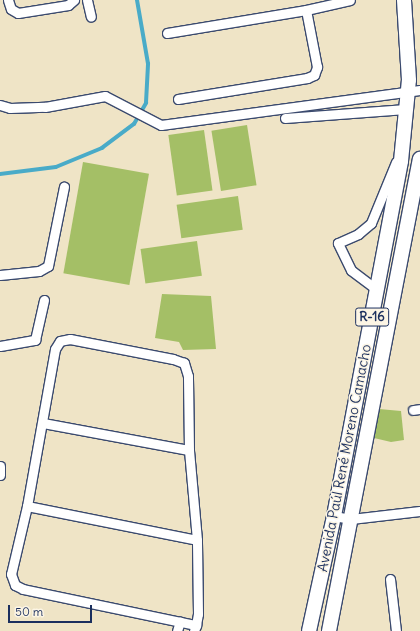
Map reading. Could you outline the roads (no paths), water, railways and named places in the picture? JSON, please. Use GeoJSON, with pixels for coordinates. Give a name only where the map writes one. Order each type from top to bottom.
{"type":"FeatureCollection","features":[{"type":"Feature","properties":{"kind":"main road","name":"Avenida Paúl René Moreno Camacho"},"geometry":{"type":"LineString","coordinates":[[309,631],[334,516],[403,143],[406,109],[414,90],[404,0]]}},
{"type":"Feature","properties":{"kind":"main road","name":"Avenida Paúl René Moreno Camacho"},"geometry":{"type":"LineString","coordinates":[[329,631],[420,159]]}},
{"type":"Feature","properties":{"kind":"street"},"geometry":{"type":"LineString","coordinates":[[8,0],[11,9],[18,13],[68,4],[74,0]]}},
{"type":"Feature","properties":{"kind":"street"},"geometry":{"type":"LineString","coordinates":[[87,0],[91,17]]}},
{"type":"Feature","properties":{"kind":"street"},"geometry":{"type":"LineString","coordinates":[[167,33],[306,10],[350,0]]}},
{"type":"Feature","properties":{"kind":"street"},"geometry":{"type":"LineString","coordinates":[[178,99],[307,78],[314,74],[317,67],[306,10]]}},
{"type":"Feature","properties":{"kind":"street"},"geometry":{"type":"LineString","coordinates":[[0,105],[10,108],[45,107],[105,96],[161,125],[414,90]]}},
{"type":"Feature","properties":{"kind":"street"},"geometry":{"type":"LineString","coordinates":[[285,118],[406,109]]}},
{"type":"Feature","properties":{"kind":"street"},"geometry":{"type":"LineString","coordinates":[[376,289],[351,270],[338,243],[358,234],[371,223],[403,143]]}},
{"type":"Feature","properties":{"kind":"street"},"geometry":{"type":"LineString","coordinates":[[0,275],[39,271],[48,266],[64,187]]}},
{"type":"Feature","properties":{"kind":"street"},"geometry":{"type":"LineString","coordinates":[[0,346],[35,340],[44,300]]}},
{"type":"Feature","properties":{"kind":"street"},"geometry":{"type":"LineString","coordinates":[[70,339],[173,359],[184,363],[188,376],[189,450],[196,540],[195,628],[180,621],[23,589],[14,585],[12,574],[43,423],[55,349],[60,341],[70,339]]}},
{"type":"Feature","properties":{"kind":"street"},"geometry":{"type":"LineString","coordinates":[[43,423],[189,450]]}},
{"type":"Feature","properties":{"kind":"street"},"geometry":{"type":"LineString","coordinates":[[0,466],[0,475]]}},
{"type":"Feature","properties":{"kind":"street"},"geometry":{"type":"LineString","coordinates":[[27,506],[196,540]]}},
{"type":"Feature","properties":{"kind":"street"},"geometry":{"type":"LineString","coordinates":[[334,516],[351,519],[420,511]]}},
{"type":"Feature","properties":{"kind":"street"},"geometry":{"type":"LineString","coordinates":[[390,579],[396,631]]}},
{"type":"Feature","properties":{"kind":"street"},"geometry":{"type":"LineString","coordinates":[[177,631],[180,621]]}},
{"type":"Feature","properties":{"kind":"waterway"},"geometry":{"type":"LineString","coordinates":[[0,174],[56,167],[102,148],[134,124],[146,103],[148,64],[137,0]]}}]}
